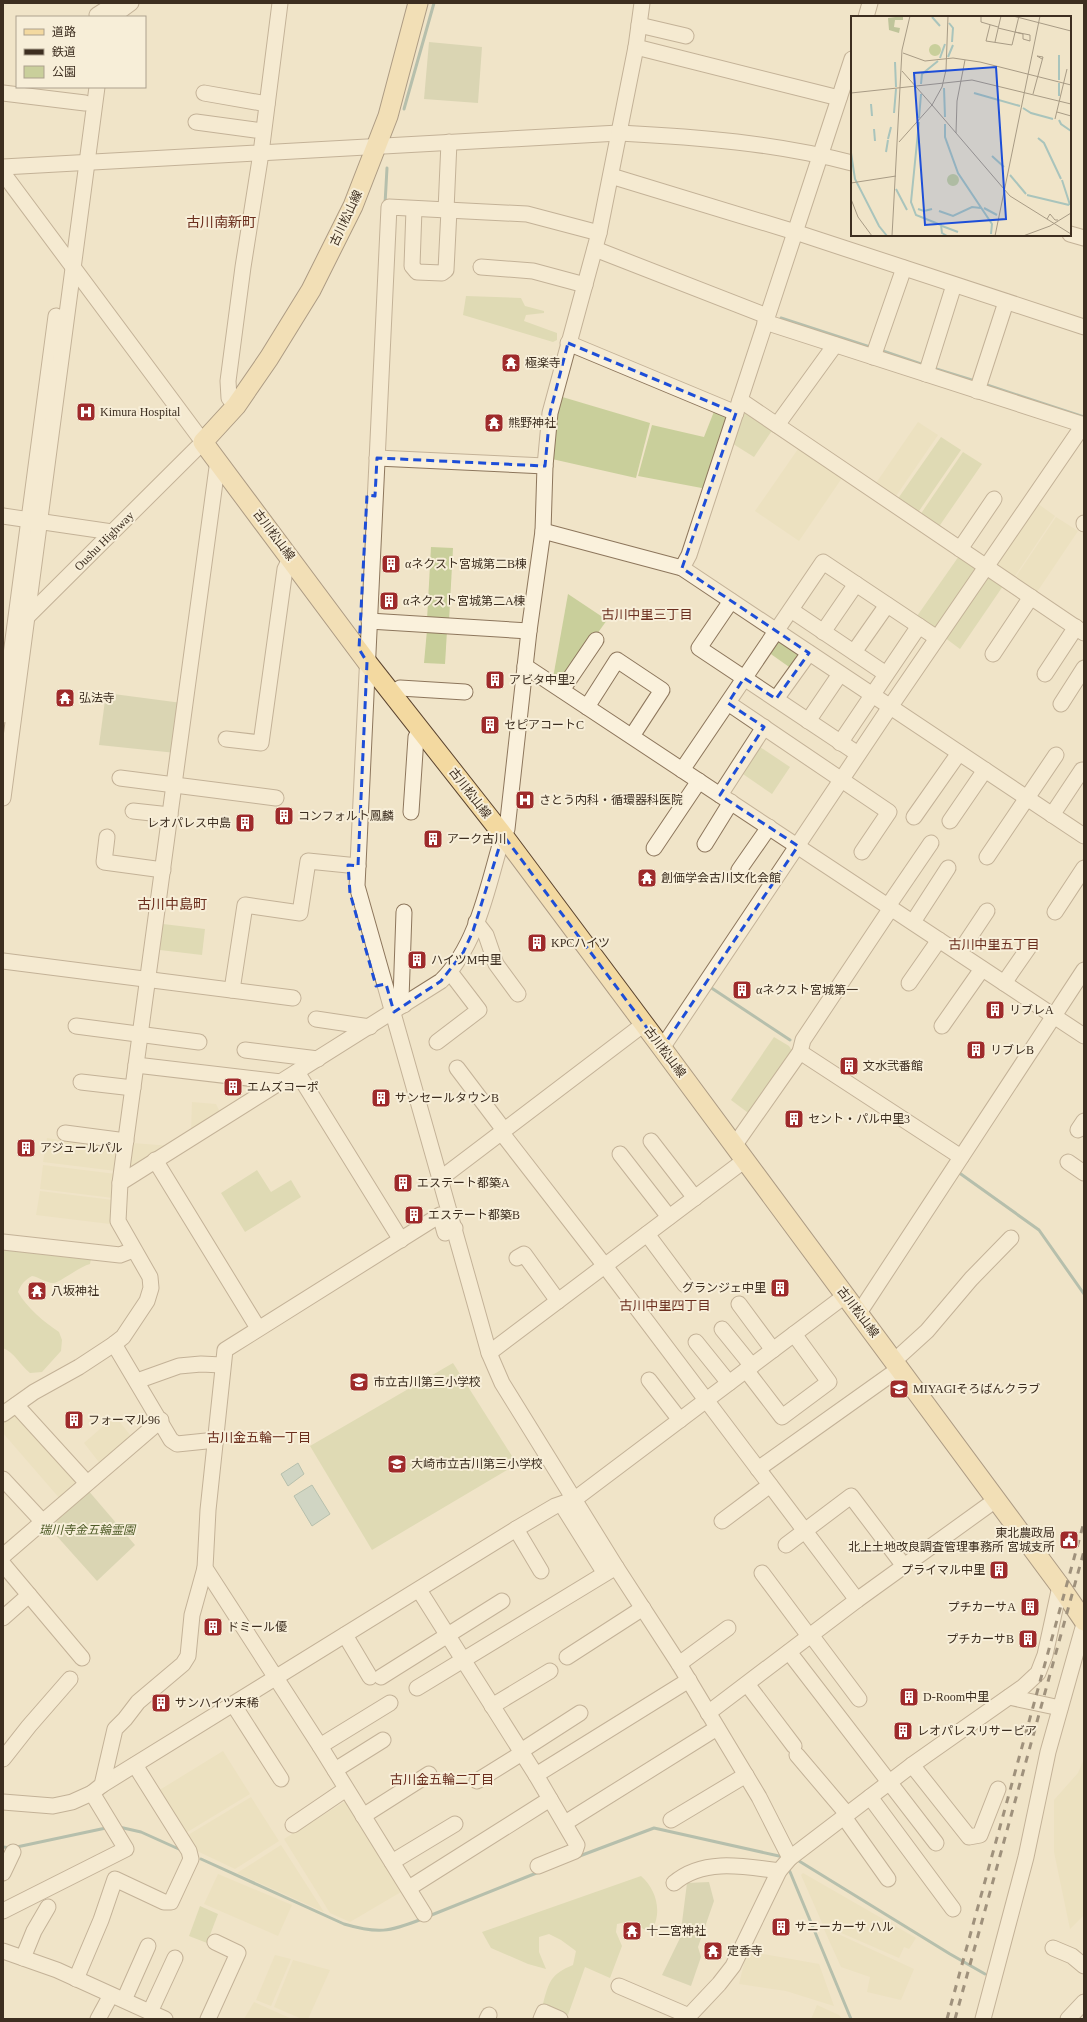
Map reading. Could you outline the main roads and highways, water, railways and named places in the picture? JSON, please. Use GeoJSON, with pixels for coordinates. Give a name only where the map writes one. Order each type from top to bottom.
{"type":"FeatureCollection","features":[{"type":"Feature","properties":{"kind":"main road","name":"古川松山線"},"geometry":{"type":"LineString","coordinates":[[418,3],[388,116],[353,206],[311,290],[269,358],[236,406],[203,442],[392,693],[503,835],[662,1048],[1060,1586],[1084,1623]]}},
{"type":"Feature","properties":{"kind":"water"},"geometry":{"type":"Polygon","coordinates":[[[298,1463],[304,1474],[288,1486],[281,1474],[298,1463]]]}},
{"type":"Feature","properties":{"kind":"water"},"geometry":{"type":"Polygon","coordinates":[[[312,1485],[330,1514],[312,1526],[294,1496],[312,1485]]]}},
{"type":"Feature","properties":{"kind":"waterway"},"geometry":{"type":"LineString","coordinates":[[404,109],[434,3]]}},
{"type":"Feature","properties":{"kind":"waterway"},"geometry":{"type":"LineString","coordinates":[[385,204],[387,168]]}},
{"type":"Feature","properties":{"kind":"waterway"},"geometry":{"type":"LineString","coordinates":[[781,318],[873,348]]}},
{"type":"Feature","properties":{"kind":"waterway"},"geometry":{"type":"LineString","coordinates":[[880,350],[924,365]]}},
{"type":"Feature","properties":{"kind":"waterway"},"geometry":{"type":"LineString","coordinates":[[933,368],[975,381]]}},
{"type":"Feature","properties":{"kind":"waterway"},"geometry":{"type":"LineString","coordinates":[[984,384],[1084,417]]}},
{"type":"Feature","properties":{"kind":"waterway"},"geometry":{"type":"LineString","coordinates":[[710,987],[790,1040]]}},
{"type":"Feature","properties":{"kind":"waterway"},"geometry":{"type":"LineString","coordinates":[[958,1172],[1039,1230],[1084,1294]]}},
{"type":"Feature","properties":{"kind":"waterway"},"geometry":{"type":"LineString","coordinates":[[119,1827],[141,1832],[181,1850]]}},
{"type":"Feature","properties":{"kind":"waterway"},"geometry":{"type":"LineString","coordinates":[[3,1847],[12,1848],[106,1828]]}},
{"type":"Feature","properties":{"kind":"waterway"},"geometry":{"type":"LineString","coordinates":[[577,1857],[654,1828],[779,1856]]}},
{"type":"Feature","properties":{"kind":"waterway"},"geometry":{"type":"LineString","coordinates":[[201,1859],[344,1924],[366,1929],[383,1930],[401,1927],[422,1919]]}},
{"type":"Feature","properties":{"kind":"waterway"},"geometry":{"type":"LineString","coordinates":[[799,1861],[985,1974]]}},
{"type":"Feature","properties":{"kind":"waterway"},"geometry":{"type":"LineString","coordinates":[[788,1867],[851,2019]]}},
{"type":"Feature","properties":{"kind":"waterway"},"geometry":{"type":"LineString","coordinates":[[429,1916],[539,1872]]}},
{"type":"Feature","properties":{"kind":"railway"},"geometry":{"type":"LineString","coordinates":[[947,2019],[1084,1522]]}},
{"type":"Feature","properties":{"kind":"railway"},"geometry":{"type":"LineString","coordinates":[[955,2019],[1084,1551]]}},
{"type":"Feature","properties":{"kind":"place","name":"極楽寺"},"geometry":{"type":"Point","coordinates":[511,363]}},
{"type":"Feature","properties":{"kind":"place","name":"Kimura Hospital"},"geometry":{"type":"Point","coordinates":[86,412]}},
{"type":"Feature","properties":{"kind":"place","name":"熊野神社"},"geometry":{"type":"Point","coordinates":[494,423]}},
{"type":"Feature","properties":{"kind":"place","name":"αネクスト宮城第二B棟"},"geometry":{"type":"Point","coordinates":[391,564]}},
{"type":"Feature","properties":{"kind":"place","name":"αネクスト宮城第二A棟"},"geometry":{"type":"Point","coordinates":[389,601]}},
{"type":"Feature","properties":{"kind":"place","name":"アビタ中里2"},"geometry":{"type":"Point","coordinates":[495,680]}},
{"type":"Feature","properties":{"kind":"place","name":"弘法寺"},"geometry":{"type":"Point","coordinates":[65,698]}},
{"type":"Feature","properties":{"kind":"place","name":"セピアコートC"},"geometry":{"type":"Point","coordinates":[490,725]}},
{"type":"Feature","properties":{"kind":"place","name":"さとう内科・循環器科医院"},"geometry":{"type":"Point","coordinates":[525,800]}},
{"type":"Feature","properties":{"kind":"place","name":"コンフォルト鳳麟"},"geometry":{"type":"Point","coordinates":[284,816]}},
{"type":"Feature","properties":{"kind":"place","name":"レオパレス中島"},"geometry":{"type":"Point","coordinates":[245,823]}},
{"type":"Feature","properties":{"kind":"place","name":"アーク古川"},"geometry":{"type":"Point","coordinates":[433,839]}},
{"type":"Feature","properties":{"kind":"place","name":"創価学会古川文化会館"},"geometry":{"type":"Point","coordinates":[647,878]}},
{"type":"Feature","properties":{"kind":"place","name":"KPCハイツ"},"geometry":{"type":"Point","coordinates":[537,943]}},
{"type":"Feature","properties":{"kind":"place","name":"ハイツM中里"},"geometry":{"type":"Point","coordinates":[417,960]}},
{"type":"Feature","properties":{"kind":"place","name":"αネクスト宮城第一"},"geometry":{"type":"Point","coordinates":[742,990]}},
{"type":"Feature","properties":{"kind":"place","name":"リブレA"},"geometry":{"type":"Point","coordinates":[995,1010]}},
{"type":"Feature","properties":{"kind":"place","name":"リブレB"},"geometry":{"type":"Point","coordinates":[976,1050]}},
{"type":"Feature","properties":{"kind":"place","name":"文水弐番館"},"geometry":{"type":"Point","coordinates":[849,1066]}},
{"type":"Feature","properties":{"kind":"place","name":"エムズコーポ"},"geometry":{"type":"Point","coordinates":[233,1087]}},
{"type":"Feature","properties":{"kind":"place","name":"サンセールタウンB"},"geometry":{"type":"Point","coordinates":[381,1098]}},
{"type":"Feature","properties":{"kind":"place","name":"セント・パル中里3"},"geometry":{"type":"Point","coordinates":[794,1119]}},
{"type":"Feature","properties":{"kind":"place","name":"アジュールパル"},"geometry":{"type":"Point","coordinates":[26,1148]}},
{"type":"Feature","properties":{"kind":"place","name":"エステート都築A"},"geometry":{"type":"Point","coordinates":[403,1183]}},
{"type":"Feature","properties":{"kind":"place","name":"エステート都築B"},"geometry":{"type":"Point","coordinates":[414,1215]}},
{"type":"Feature","properties":{"kind":"place","name":"グランジェ中里"},"geometry":{"type":"Point","coordinates":[780,1288]}},
{"type":"Feature","properties":{"kind":"place","name":"八坂神社"},"geometry":{"type":"Point","coordinates":[37,1291]}},
{"type":"Feature","properties":{"kind":"place","name":"市立古川第三小学校"},"geometry":{"type":"Point","coordinates":[359,1382]}},
{"type":"Feature","properties":{"kind":"place","name":"MIYAGIそろばんクラブ"},"geometry":{"type":"Point","coordinates":[899,1389]}},
{"type":"Feature","properties":{"kind":"place","name":"フォーマル96"},"geometry":{"type":"Point","coordinates":[74,1420]}},
{"type":"Feature","properties":{"kind":"place","name":"大崎市立古川第三小学校"},"geometry":{"type":"Point","coordinates":[397,1464]}},
{"type":"Feature","properties":{"kind":"place","name":"東北農政局 北上土地改良調査管理事務所 宮城支所"},"geometry":{"type":"Point","coordinates":[1069,1540]}},
{"type":"Feature","properties":{"kind":"place","name":"プライマル中里"},"geometry":{"type":"Point","coordinates":[999,1570]}},
{"type":"Feature","properties":{"kind":"place","name":"プチカーサA"},"geometry":{"type":"Point","coordinates":[1030,1607]}},
{"type":"Feature","properties":{"kind":"place","name":"ドミール優"},"geometry":{"type":"Point","coordinates":[213,1627]}},
{"type":"Feature","properties":{"kind":"place","name":"プチカーサB"},"geometry":{"type":"Point","coordinates":[1028,1639]}},
{"type":"Feature","properties":{"kind":"place","name":"D-Room中里"},"geometry":{"type":"Point","coordinates":[909,1697]}},
{"type":"Feature","properties":{"kind":"place","name":"サンハイツ末稀"},"geometry":{"type":"Point","coordinates":[161,1703]}},
{"type":"Feature","properties":{"kind":"place","name":"レオパレスリサービア"},"geometry":{"type":"Point","coordinates":[903,1731]}},
{"type":"Feature","properties":{"kind":"place","name":"サニーカーサ ハル"},"geometry":{"type":"Point","coordinates":[781,1927]}},
{"type":"Feature","properties":{"kind":"place","name":"十二宮神社"},"geometry":{"type":"Point","coordinates":[632,1931]}},
{"type":"Feature","properties":{"kind":"place","name":"定香寺"},"geometry":{"type":"Point","coordinates":[713,1951]}},
{"type":"Feature","properties":{"kind":"district","name":"古川南新町"},"geometry":{"type":"Point","coordinates":[221,222]}},
{"type":"Feature","properties":{"kind":"district","name":"古川中里三丁目"},"geometry":{"type":"Point","coordinates":[647,614]}},
{"type":"Feature","properties":{"kind":"district","name":"古川中島町"},"geometry":{"type":"Point","coordinates":[172,904]}},
{"type":"Feature","properties":{"kind":"district","name":"古川中里五丁目"},"geometry":{"type":"Point","coordinates":[994,944]}},
{"type":"Feature","properties":{"kind":"district","name":"古川中里四丁目"},"geometry":{"type":"Point","coordinates":[665,1305]}},
{"type":"Feature","properties":{"kind":"district","name":"古川金五輪一丁目"},"geometry":{"type":"Point","coordinates":[259,1437]}},
{"type":"Feature","properties":{"kind":"district","name":"古川金五輪二丁目"},"geometry":{"type":"Point","coordinates":[442,1779]}},
{"type":"Feature","properties":{"kind":"park label","name":"瑞川寺金五輪霊園"},"geometry":{"type":"Point","coordinates":[87,1530]}}]}
